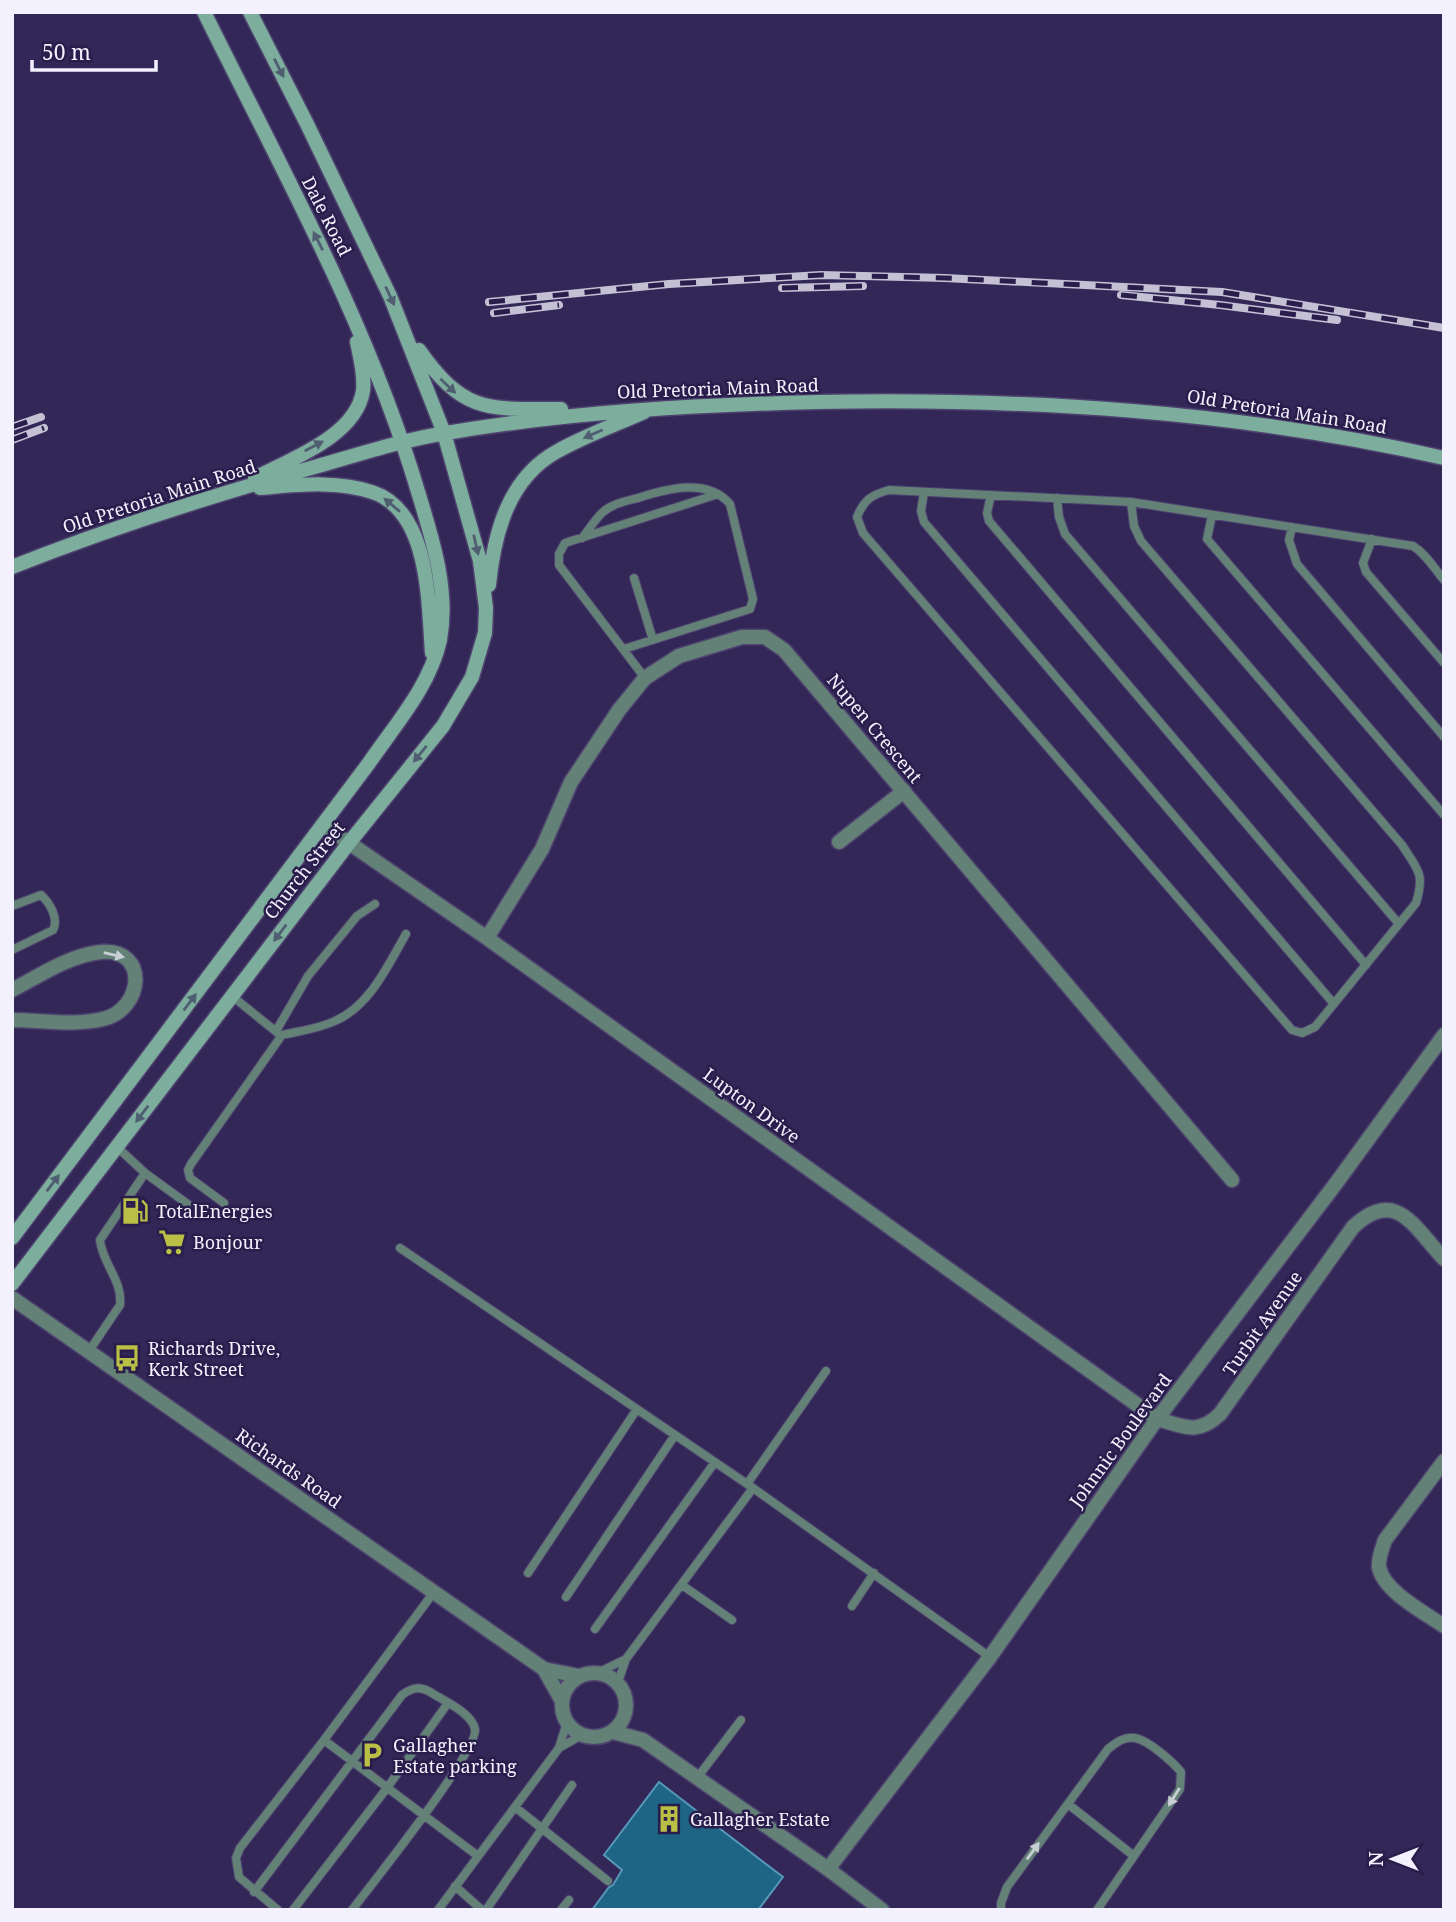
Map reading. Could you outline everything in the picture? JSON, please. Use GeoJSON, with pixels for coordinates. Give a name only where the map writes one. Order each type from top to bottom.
{"type":"FeatureCollection","features":[{"type":"Feature","properties":{"kind":"main road","name":"Dale Road"},"geometry":{"type":"LineString","coordinates":[[204,12],[351,308],[404,442]]}},
{"type":"Feature","properties":{"kind":"main road","name":"Dale Road"},"geometry":{"type":"LineString","coordinates":[[250,12],[313,136],[406,332],[444,433]]}},
{"type":"Feature","properties":{"kind":"main road"},"geometry":{"type":"LineString","coordinates":[[230,490],[329,438],[344,426],[355,411],[363,390],[362,369],[356,338],[338,281]]}},
{"type":"Feature","properties":{"kind":"main road"},"geometry":{"type":"LineString","coordinates":[[406,332],[443,382],[461,397],[471,401],[509,409],[639,409]]}},
{"type":"Feature","properties":{"kind":"main road","name":"Old Pretoria Main Road"},"geometry":{"type":"LineString","coordinates":[[12,567],[147,517],[230,490],[404,442],[444,433],[639,409],[909,401],[1073,406],[1222,419],[1330,435],[1444,458]]}},
{"type":"Feature","properties":{"kind":"main road"},"geometry":{"type":"LineString","coordinates":[[486,608],[496,535],[509,502],[527,476],[555,452],[655,408]]}},
{"type":"Feature","properties":{"kind":"main road","name":"Church Street"},"geometry":{"type":"LineString","coordinates":[[12,1284],[349,842],[443,726],[462,696],[480,656],[486,608],[474,537],[444,433]]}},
{"type":"Feature","properties":{"kind":"main road","name":"Church Street"},"geometry":{"type":"LineString","coordinates":[[12,1238],[323,825],[416,695],[433,661],[440,638],[443,595],[428,522],[404,442]]}},
{"type":"Feature","properties":{"kind":"main road"},"geometry":{"type":"LineString","coordinates":[[230,490],[296,485],[332,486],[370,491],[393,503],[412,530],[421,555],[433,661]]}},
{"type":"Feature","properties":{"kind":"street","name":"Nupen Crescent"},"geometry":{"type":"LineString","coordinates":[[487,938],[542,849],[564,794],[625,702],[645,678],[666,663],[701,649],[741,637],[769,639],[784,650],[1232,1180]]}},
{"type":"Feature","properties":{"kind":"street"},"geometry":{"type":"LineString","coordinates":[[839,842],[904,792]]}},
{"type":"Feature","properties":{"kind":"street","name":"Lupton Drive"},"geometry":{"type":"LineString","coordinates":[[323,825],[487,938],[1157,1419]]}},
{"type":"Feature","properties":{"kind":"street"},"geometry":{"type":"LineString","coordinates":[[12,990],[81,957],[101,952],[120,954],[130,961],[135,976],[129,1003],[118,1013],[103,1019],[12,1020]]}},
{"type":"Feature","properties":{"kind":"street","name":"Johnnic Boulevard"},"geometry":{"type":"LineString","coordinates":[[828,1869],[990,1657],[1157,1419],[1337,1182],[1444,1035]]}},
{"type":"Feature","properties":{"kind":"street","name":"Turbit Avenue"},"geometry":{"type":"LineString","coordinates":[[1157,1419],[1191,1428],[1209,1425],[1232,1398],[1353,1227],[1367,1213],[1383,1208],[1399,1212],[1444,1259]]}},
{"type":"Feature","properties":{"kind":"street","name":"Richards Road"},"geometry":{"type":"LineString","coordinates":[[12,1298],[544,1669],[579,1676]]}},
{"type":"Feature","properties":{"kind":"street"},"geometry":{"type":"LineString","coordinates":[[1444,1461],[1385,1540],[1379,1566],[1383,1578],[1397,1593],[1444,1626]]}},
{"type":"Feature","properties":{"kind":"street","name":"Richards Road"},"geometry":{"type":"LineString","coordinates":[[544,1669],[562,1701]]}},
{"type":"Feature","properties":{"kind":"street"},"geometry":{"type":"LineString","coordinates":[[599,1672],[618,1682],[625,1691],[626,1714],[621,1724],[604,1736],[582,1735],[567,1722],[562,1712],[567,1686],[579,1676],[599,1672]]}},
{"type":"Feature","properties":{"kind":"street"},"geometry":{"type":"LineString","coordinates":[[626,1714],[643,1740]]}},
{"type":"Feature","properties":{"kind":"street"},"geometry":{"type":"LineString","coordinates":[[613,1731],[643,1740],[828,1869],[882,1910]]}},
{"type":"Feature","properties":{"kind":"lane"},"geometry":{"type":"LineString","coordinates":[[582,538],[602,512],[617,503],[683,487],[702,488],[718,494],[730,504],[753,605],[745,613],[624,649]]}},
{"type":"Feature","properties":{"kind":"lane"},"geometry":{"type":"LineString","coordinates":[[1131,502],[1134,526],[1141,541],[1402,845],[1420,874],[1422,884],[1416,903],[1315,1027],[1302,1033],[1292,1030],[863,533],[857,517],[862,505],[872,495],[889,490],[1131,502],[1413,546],[1423,552],[1444,580]]}},
{"type":"Feature","properties":{"kind":"lane"},"geometry":{"type":"LineString","coordinates":[[924,492],[921,511],[924,522],[1334,1004]]}},
{"type":"Feature","properties":{"kind":"lane"},"geometry":{"type":"LineString","coordinates":[[645,678],[559,565],[559,554],[565,543],[718,494]]}},
{"type":"Feature","properties":{"kind":"lane"},"geometry":{"type":"LineString","coordinates":[[991,495],[987,513],[989,521],[1366,965]]}},
{"type":"Feature","properties":{"kind":"lane"},"geometry":{"type":"LineString","coordinates":[[1057,498],[1059,517],[1065,534],[1399,924]]}},
{"type":"Feature","properties":{"kind":"lane"},"geometry":{"type":"LineString","coordinates":[[1212,515],[1207,538],[1444,816]]}},
{"type":"Feature","properties":{"kind":"lane"},"geometry":{"type":"LineString","coordinates":[[1292,527],[1289,540],[1297,564],[1444,737]]}},
{"type":"Feature","properties":{"kind":"lane"},"geometry":{"type":"LineString","coordinates":[[1372,539],[1363,563],[1366,572],[1444,663]]}},
{"type":"Feature","properties":{"kind":"lane"},"geometry":{"type":"LineString","coordinates":[[634,578],[653,640]]}},
{"type":"Feature","properties":{"kind":"lane"},"geometry":{"type":"LineString","coordinates":[[12,906],[41,895],[56,925],[53,930],[12,950]]}},
{"type":"Feature","properties":{"kind":"lane"},"geometry":{"type":"LineString","coordinates":[[224,1203],[190,1178],[188,1170],[279,1033],[308,976],[357,916],[375,904]]}},
{"type":"Feature","properties":{"kind":"lane"},"geometry":{"type":"LineString","coordinates":[[232,996],[279,1033],[337,1021],[359,1006],[370,993],[406,934]]}},
{"type":"Feature","properties":{"kind":"lane"},"geometry":{"type":"LineString","coordinates":[[117,1147],[145,1173],[189,1205]]}},
{"type":"Feature","properties":{"kind":"lane"},"geometry":{"type":"LineString","coordinates":[[89,1351],[120,1305],[121,1298],[120,1290],[101,1251],[100,1240],[145,1173]]}},
{"type":"Feature","properties":{"kind":"lane"},"geometry":{"type":"LineString","coordinates":[[400,1248],[750,1486],[990,1657]]}},
{"type":"Feature","properties":{"kind":"lane"},"geometry":{"type":"LineString","coordinates":[[618,1682],[626,1659],[682,1584],[826,1371]]}},
{"type":"Feature","properties":{"kind":"lane"},"geometry":{"type":"LineString","coordinates":[[528,1573],[637,1409]]}},
{"type":"Feature","properties":{"kind":"lane"},"geometry":{"type":"LineString","coordinates":[[566,1597],[675,1435]]}},
{"type":"Feature","properties":{"kind":"lane"},"geometry":{"type":"LineString","coordinates":[[595,1629],[715,1462]]}},
{"type":"Feature","properties":{"kind":"lane"},"geometry":{"type":"LineString","coordinates":[[852,1606],[874,1573]]}},
{"type":"Feature","properties":{"kind":"lane"},"geometry":{"type":"LineString","coordinates":[[682,1584],[732,1620]]}},
{"type":"Feature","properties":{"kind":"lane"},"geometry":{"type":"LineString","coordinates":[[278,1910],[239,1877],[236,1858],[240,1848],[434,1592]]}},
{"type":"Feature","properties":{"kind":"lane"},"geometry":{"type":"LineString","coordinates":[[599,1672],[626,1659]]}},
{"type":"Feature","properties":{"kind":"lane"},"geometry":{"type":"LineString","coordinates":[[254,1892],[402,1695],[419,1687],[448,1703],[469,1719],[475,1726],[475,1737],[460,1764],[352,1910]]}},
{"type":"Feature","properties":{"kind":"lane"},"geometry":{"type":"LineString","coordinates":[[293,1910],[387,1788],[448,1703]]}},
{"type":"Feature","properties":{"kind":"lane"},"geometry":{"type":"LineString","coordinates":[[697,1778],[741,1720]]}},
{"type":"Feature","properties":{"kind":"lane"},"geometry":{"type":"LineString","coordinates":[[438,1910],[559,1748],[567,1722]]}},
{"type":"Feature","properties":{"kind":"lane"},"geometry":{"type":"LineString","coordinates":[[559,1748],[582,1735]]}},
{"type":"Feature","properties":{"kind":"lane"},"geometry":{"type":"LineString","coordinates":[[1001,1910],[1007,1887],[1108,1749],[1127,1738],[1144,1741],[1175,1764],[1181,1772],[1180,1789],[1097,1910]]}},
{"type":"Feature","properties":{"kind":"lane"},"geometry":{"type":"LineString","coordinates":[[324,1740],[478,1856]]}},
{"type":"Feature","properties":{"kind":"lane"},"geometry":{"type":"LineString","coordinates":[[455,1886],[484,1910],[572,1785]]}},
{"type":"Feature","properties":{"kind":"lane"},"geometry":{"type":"LineString","coordinates":[[1068,1804],[1134,1856]]}},
{"type":"Feature","properties":{"kind":"lane"},"geometry":{"type":"LineString","coordinates":[[515,1807],[608,1881]]}},
{"type":"Feature","properties":{"kind":"lane"},"geometry":{"type":"LineString","coordinates":[[561,1910],[569,1900]]}},
{"type":"Feature","properties":{"kind":"building","name":"Gallagher Estate"},"geometry":{"type":"Polygon","coordinates":[[[659,1782],[783,1877],[758,1910],[592,1910],[622,1870],[604,1855],[659,1782]]]}},
{"type":"Feature","properties":{"kind":"railway"},"geometry":{"type":"LineString","coordinates":[[489,302],[669,284],[821,275],[945,278],[1222,292],[1444,328]]}},
{"type":"Feature","properties":{"kind":"railway"},"geometry":{"type":"LineString","coordinates":[[782,288],[863,286]]}},
{"type":"Feature","properties":{"kind":"railway"},"geometry":{"type":"LineString","coordinates":[[1121,295],[1337,320]]}},
{"type":"Feature","properties":{"kind":"railway"},"geometry":{"type":"LineString","coordinates":[[494,313],[559,305]]}},
{"type":"Feature","properties":{"kind":"railway"},"geometry":{"type":"LineString","coordinates":[[12,427],[41,417]]}},
{"type":"Feature","properties":{"kind":"railway"},"geometry":{"type":"LineString","coordinates":[[12,440],[44,428]]}},
{"type":"Feature","properties":{"kind":"place","name":"TotalEnergies"},"geometry":{"type":"Point","coordinates":[135,1211]}},
{"type":"Feature","properties":{"kind":"place","name":"Bonjour"},"geometry":{"type":"Point","coordinates":[172,1242]}},
{"type":"Feature","properties":{"kind":"place","name":"Richards Drive, Kerk Street"},"geometry":{"type":"Point","coordinates":[127,1358]}},
{"type":"Feature","properties":{"kind":"place","name":"Gallagher Estate parking"},"geometry":{"type":"Point","coordinates":[372,1755]}},
{"type":"Feature","properties":{"kind":"place","name":"Gallagher Estate"},"geometry":{"type":"Point","coordinates":[669,1819]}}]}
